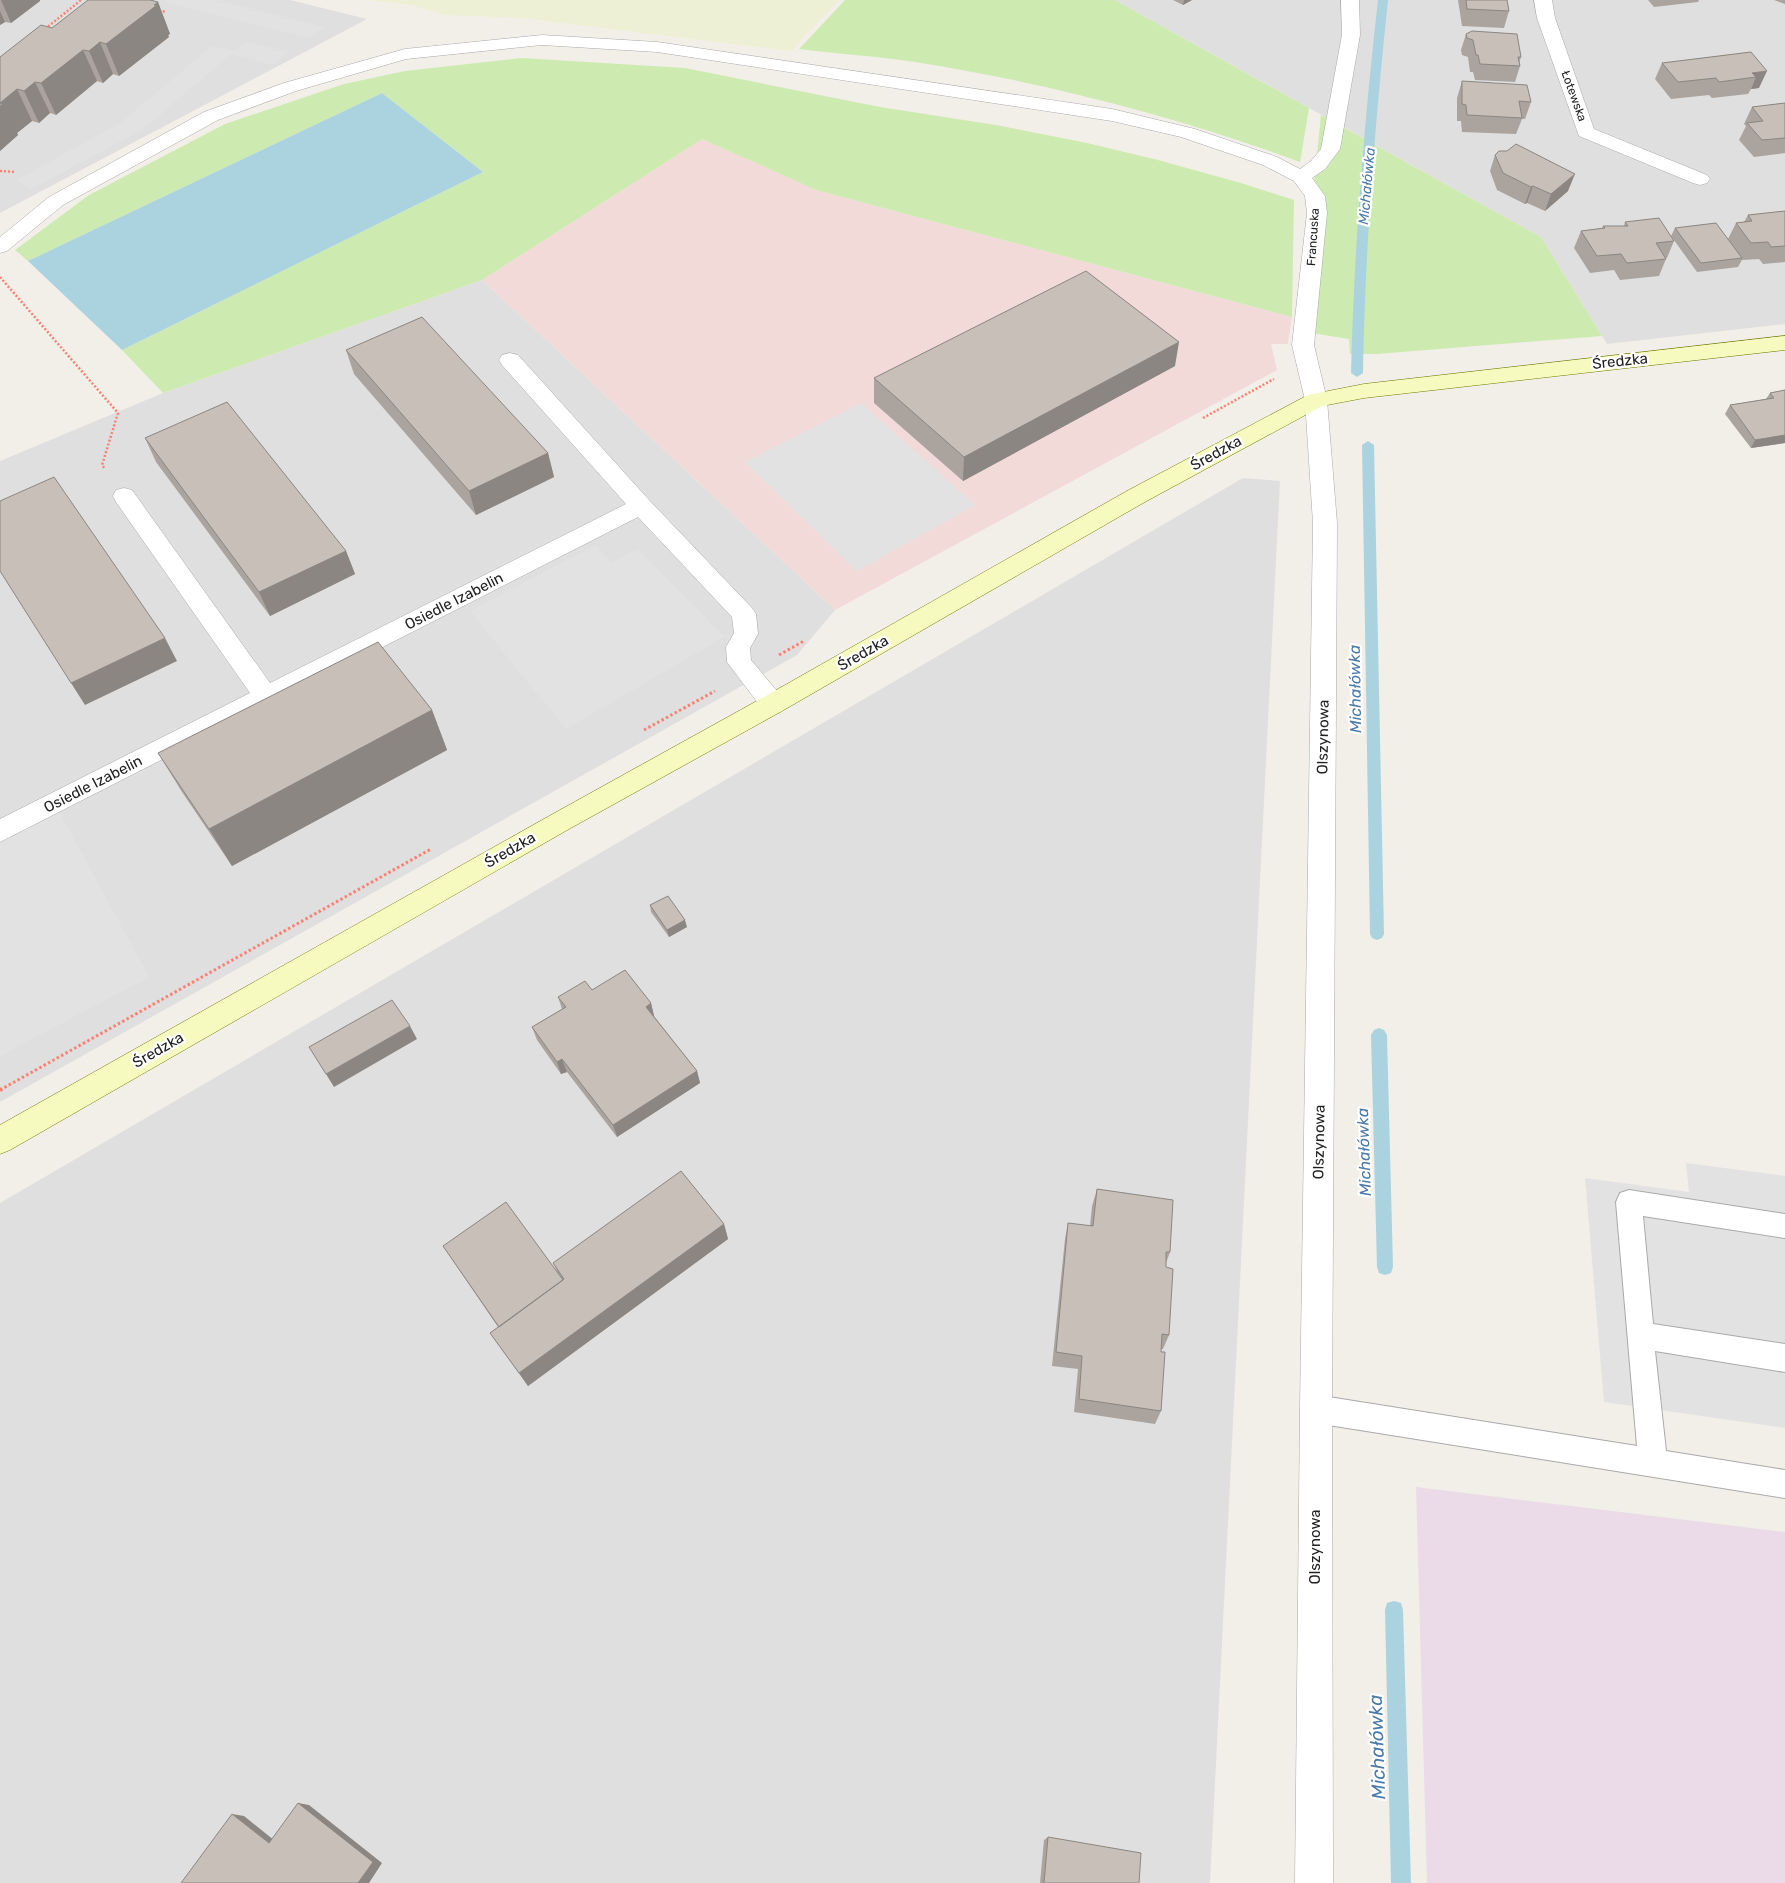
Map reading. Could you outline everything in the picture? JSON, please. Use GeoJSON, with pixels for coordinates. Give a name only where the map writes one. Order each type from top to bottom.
{"type":"FeatureCollection","features":[{"type":"Feature","properties":{"kind":"street"},"geometry":{"type":"LineString","coordinates":[[0,247],[56,201],[211,116],[314,79],[405,54],[542,40],[657,47],[1112,115],[1188,133],[1270,161],[1301,177],[1318,165],[1330,149],[1351,35],[1350,0]]}},
{"type":"Feature","properties":{"kind":"street","name":"Łotewska"},"geometry":{"type":"LineString","coordinates":[[1543,0],[1546,18],[1586,132],[1700,179]]}},
{"type":"Feature","properties":{"kind":"street","name":"Francuska"},"geometry":{"type":"LineString","coordinates":[[1301,177],[1315,196],[1317,213],[1303,335],[1303,345],[1316,400]]}},
{"type":"Feature","properties":{"kind":"street","name":"Średzka"},"geometry":{"type":"LineString","coordinates":[[0,1140],[1135,498],[1316,400],[1393,387],[1785,343]]}},
{"type":"Feature","properties":{"kind":"street"},"geometry":{"type":"LineString","coordinates":[[510,360],[641,506],[744,614],[746,634],[738,647],[738,662],[773,704]]}},
{"type":"Feature","properties":{"kind":"street","name":"Olszynowa"},"geometry":{"type":"LineString","coordinates":[[1314,1883],[1316,1409],[1325,523],[1316,400]]}},
{"type":"Feature","properties":{"kind":"street"},"geometry":{"type":"LineString","coordinates":[[124,496],[266,696]]}},
{"type":"Feature","properties":{"kind":"street","name":"Osiedle Izabelin"},"geometry":{"type":"LineString","coordinates":[[0,831],[641,506]]}},
{"type":"Feature","properties":{"kind":"lane"},"geometry":{"type":"LineString","coordinates":[[1653,1463],[1629,1202],[1785,1226]]}},
{"type":"Feature","properties":{"kind":"lane"},"geometry":{"type":"LineString","coordinates":[[1640,1335],[1785,1358]]}},
{"type":"Feature","properties":{"kind":"lane"},"geometry":{"type":"LineString","coordinates":[[1316,1409],[1785,1484]]}},
{"type":"Feature","properties":{"kind":"path"},"geometry":{"type":"LineString","coordinates":[[45,29],[81,0]]}},
{"type":"Feature","properties":{"kind":"path"},"geometry":{"type":"LineString","coordinates":[[156,13],[165,11]]}},
{"type":"Feature","properties":{"kind":"path"},"geometry":{"type":"LineString","coordinates":[[0,171],[16,172]]}},
{"type":"Feature","properties":{"kind":"path"},"geometry":{"type":"LineString","coordinates":[[0,278],[118,413],[102,465],[124,496]]}},
{"type":"Feature","properties":{"kind":"path"},"geometry":{"type":"LineString","coordinates":[[1198,421],[1276,377]]}},
{"type":"Feature","properties":{"kind":"path"},"geometry":{"type":"LineString","coordinates":[[643,731],[808,639]]}},
{"type":"Feature","properties":{"kind":"path"},"geometry":{"type":"LineString","coordinates":[[0,1090],[434,847]]}},
{"type":"Feature","properties":{"kind":"shaded area"},"geometry":{"type":"Polygon","coordinates":[[[0,0],[290,0],[367,19],[0,213],[0,0]]]}},
{"type":"Feature","properties":{"kind":"shaded area"},"geometry":{"type":"Polygon","coordinates":[[[167,0],[216,0],[324,27],[310,38],[164,2],[167,0]]]}},
{"type":"Feature","properties":{"kind":"shaded area"},"geometry":{"type":"Polygon","coordinates":[[[1115,0],[1785,0],[1785,324],[1607,344],[1541,237],[1115,0]]]}},
{"type":"Feature","properties":{"kind":"shaded area"},"geometry":{"type":"Polygon","coordinates":[[[245,41],[288,52],[273,65],[231,54],[142,130],[31,189],[17,180],[120,123],[212,46],[235,51],[245,41]]]}},
{"type":"Feature","properties":{"kind":"shaded area"},"geometry":{"type":"Polygon","coordinates":[[[702,139],[816,190],[1292,317],[1288,344],[1271,344],[1277,370],[835,610],[482,280],[702,139]]]}},
{"type":"Feature","properties":{"kind":"shaded area"},"geometry":{"type":"Polygon","coordinates":[[[482,280],[835,610],[797,655],[0,1102],[0,461],[163,393],[482,280]]]}},
{"type":"Feature","properties":{"kind":"shaded area"},"geometry":{"type":"Polygon","coordinates":[[[861,403],[975,505],[857,571],[745,462],[861,403]]]}},
{"type":"Feature","properties":{"kind":"shaded area"},"geometry":{"type":"Polygon","coordinates":[[[1243,478],[1280,481],[1210,1883],[0,1883],[0,1203],[1243,478]]]}},
{"type":"Feature","properties":{"kind":"shaded area"},"geometry":{"type":"Polygon","coordinates":[[[596,545],[611,563],[638,549],[724,637],[566,729],[470,611],[596,545]]]}},
{"type":"Feature","properties":{"kind":"shaded area"},"geometry":{"type":"Polygon","coordinates":[[[56,806],[149,977],[0,1056],[0,833],[56,806]]]}},
{"type":"Feature","properties":{"kind":"shaded area"},"geometry":{"type":"Polygon","coordinates":[[[1686,1163],[1785,1176],[1785,1428],[1604,1402],[1585,1178],[1689,1192],[1686,1163]]]}},
{"type":"Feature","properties":{"kind":"shaded area"},"geometry":{"type":"Polygon","coordinates":[[[1416,1487],[1785,1532],[1785,1883],[1427,1883],[1416,1487]]]}},
{"type":"Feature","properties":{"kind":"green space"},"geometry":{"type":"Polygon","coordinates":[[[368,0],[839,0],[791,51],[520,18],[444,15],[411,5],[368,0]]]}},
{"type":"Feature","properties":{"kind":"green space"},"geometry":{"type":"Polygon","coordinates":[[[845,0],[1115,0],[1309,108],[1300,162],[1206,130],[1062,91],[964,70],[915,62],[799,49],[845,0]]]}},
{"type":"Feature","properties":{"kind":"green space"},"geometry":{"type":"Polygon","coordinates":[[[522,58],[685,68],[880,107],[996,125],[1087,143],[1158,160],[1294,200],[1292,317],[816,190],[702,139],[482,280],[163,393],[122,350],[483,172],[382,93],[28,261],[15,250],[89,195],[225,124],[344,84],[405,71],[522,58]]]}},
{"type":"Feature","properties":{"kind":"green space"},"geometry":{"type":"Polygon","coordinates":[[[1321,115],[1541,237],[1602,336],[1377,354],[1350,354],[1349,339],[1311,333],[1313,193],[1321,115]]]}},
{"type":"Feature","properties":{"kind":"water"},"geometry":{"type":"Polygon","coordinates":[[[382,93],[483,172],[122,350],[28,261],[382,93]]]}},
{"type":"Feature","properties":{"kind":"building"},"geometry":{"type":"Polygon","coordinates":[[[88,0],[150,0],[158,2],[154,5],[157,5],[106,44],[100,42],[89,51],[83,50],[41,83],[35,82],[24,91],[17,89],[0,103],[0,57],[41,25],[52,28],[88,0]]]}},
{"type":"Feature","properties":{"kind":"building"},"geometry":{"type":"Polygon","coordinates":[[[1466,0],[1507,0],[1509,11],[1467,9],[1466,0]]]}},
{"type":"Feature","properties":{"kind":"building"},"geometry":{"type":"Polygon","coordinates":[[[1472,31],[1517,34],[1521,57],[1518,57],[1520,66],[1480,64],[1473,40],[1467,38],[1466,34],[1472,31]]]}},
{"type":"Feature","properties":{"kind":"building"},"geometry":{"type":"Polygon","coordinates":[[[1751,52],[1767,71],[1752,73],[1756,77],[1719,82],[1716,78],[1678,82],[1662,63],[1751,52]]]}},
{"type":"Feature","properties":{"kind":"building"},"geometry":{"type":"Polygon","coordinates":[[[1462,81],[1527,85],[1531,102],[1519,101],[1522,118],[1467,115],[1466,105],[1462,104],[1462,81]]]}},
{"type":"Feature","properties":{"kind":"building"},"geometry":{"type":"Polygon","coordinates":[[[1785,103],[1785,138],[1762,140],[1747,123],[1763,121],[1752,107],[1785,103]]]}},
{"type":"Feature","properties":{"kind":"building"},"geometry":{"type":"Polygon","coordinates":[[[1516,144],[1575,174],[1551,194],[1533,186],[1531,187],[1503,173],[1495,155],[1499,151],[1507,151],[1516,144]]]}},
{"type":"Feature","properties":{"kind":"building"},"geometry":{"type":"Polygon","coordinates":[[[1785,211],[1785,246],[1771,247],[1768,242],[1751,243],[1736,223],[1752,221],[1748,215],[1785,211]]]}},
{"type":"Feature","properties":{"kind":"building"},"geometry":{"type":"Polygon","coordinates":[[[1659,218],[1674,241],[1656,243],[1666,259],[1627,263],[1621,254],[1597,256],[1581,231],[1605,228],[1603,226],[1628,226],[1625,222],[1659,218]]]}},
{"type":"Feature","properties":{"kind":"building"},"geometry":{"type":"Polygon","coordinates":[[[1716,223],[1742,258],[1701,263],[1675,228],[1716,223]]]}},
{"type":"Feature","properties":{"kind":"building"},"geometry":{"type":"Polygon","coordinates":[[[1086,271],[1179,342],[964,457],[874,378],[1086,271]]]}},
{"type":"Feature","properties":{"kind":"building"},"geometry":{"type":"Polygon","coordinates":[[[422,317],[548,453],[469,491],[346,350],[422,317]]]}},
{"type":"Feature","properties":{"kind":"building"},"geometry":{"type":"Polygon","coordinates":[[[1785,390],[1785,435],[1755,440],[1730,405],[1774,398],[1770,393],[1785,390]]]}},
{"type":"Feature","properties":{"kind":"building"},"geometry":{"type":"Polygon","coordinates":[[[227,402],[346,551],[259,592],[145,438],[227,402]]]}},
{"type":"Feature","properties":{"kind":"building"},"geometry":{"type":"Polygon","coordinates":[[[54,477],[165,638],[71,683],[0,571],[0,501],[54,477]]]}},
{"type":"Feature","properties":{"kind":"building"},"geometry":{"type":"Polygon","coordinates":[[[378,642],[432,710],[209,829],[158,753],[378,642]]]}},
{"type":"Feature","properties":{"kind":"building"},"geometry":{"type":"Polygon","coordinates":[[[668,896],[685,920],[667,930],[650,905],[668,896]]]}},
{"type":"Feature","properties":{"kind":"building"},"geometry":{"type":"Polygon","coordinates":[[[625,970],[651,1003],[646,1007],[697,1071],[613,1125],[562,1059],[557,1062],[532,1027],[566,1007],[558,997],[585,981],[592,990],[625,970]]]}},
{"type":"Feature","properties":{"kind":"building"},"geometry":{"type":"Polygon","coordinates":[[[392,1000],[410,1026],[326,1074],[309,1047],[392,1000]]]}},
{"type":"Feature","properties":{"kind":"building"},"geometry":{"type":"Polygon","coordinates":[[[681,1171],[724,1224],[519,1373],[490,1333],[564,1279],[553,1263],[681,1171]]]}},
{"type":"Feature","properties":{"kind":"building"},"geometry":{"type":"Polygon","coordinates":[[[1097,1189],[1173,1200],[1170,1252],[1166,1252],[1166,1267],[1173,1269],[1169,1335],[1162,1334],[1161,1352],[1165,1352],[1161,1411],[1079,1399],[1082,1356],[1056,1352],[1068,1223],[1093,1226],[1097,1189]]]}},
{"type":"Feature","properties":{"kind":"building"},"geometry":{"type":"Polygon","coordinates":[[[506,1202],[563,1280],[499,1327],[443,1246],[506,1202]]]}},
{"type":"Feature","properties":{"kind":"building"},"geometry":{"type":"Polygon","coordinates":[[[298,1803],[373,1862],[358,1883],[181,1883],[232,1814],[269,1843],[298,1803]]]}},
{"type":"Feature","properties":{"kind":"building"},"geometry":{"type":"Polygon","coordinates":[[[1048,1837],[1141,1853],[1139,1883],[1044,1883],[1048,1837]]]}},
{"type":"Feature","properties":{"kind":"waterway","name":"Michałówka"},"geometry":{"type":"LineString","coordinates":[[1357,373],[1365,186],[1383,0]]}},
{"type":"Feature","properties":{"kind":"waterway","name":"Michałówka"},"geometry":{"type":"LineString","coordinates":[[1368,445],[1377,934]]}},
{"type":"Feature","properties":{"kind":"waterway","name":"Michałówka"},"geometry":{"type":"LineString","coordinates":[[1379,1035],[1385,1267]]}},
{"type":"Feature","properties":{"kind":"waterway","name":"Michałówka"},"geometry":{"type":"LineString","coordinates":[[1394,1610],[1401,1883]]}}]}
